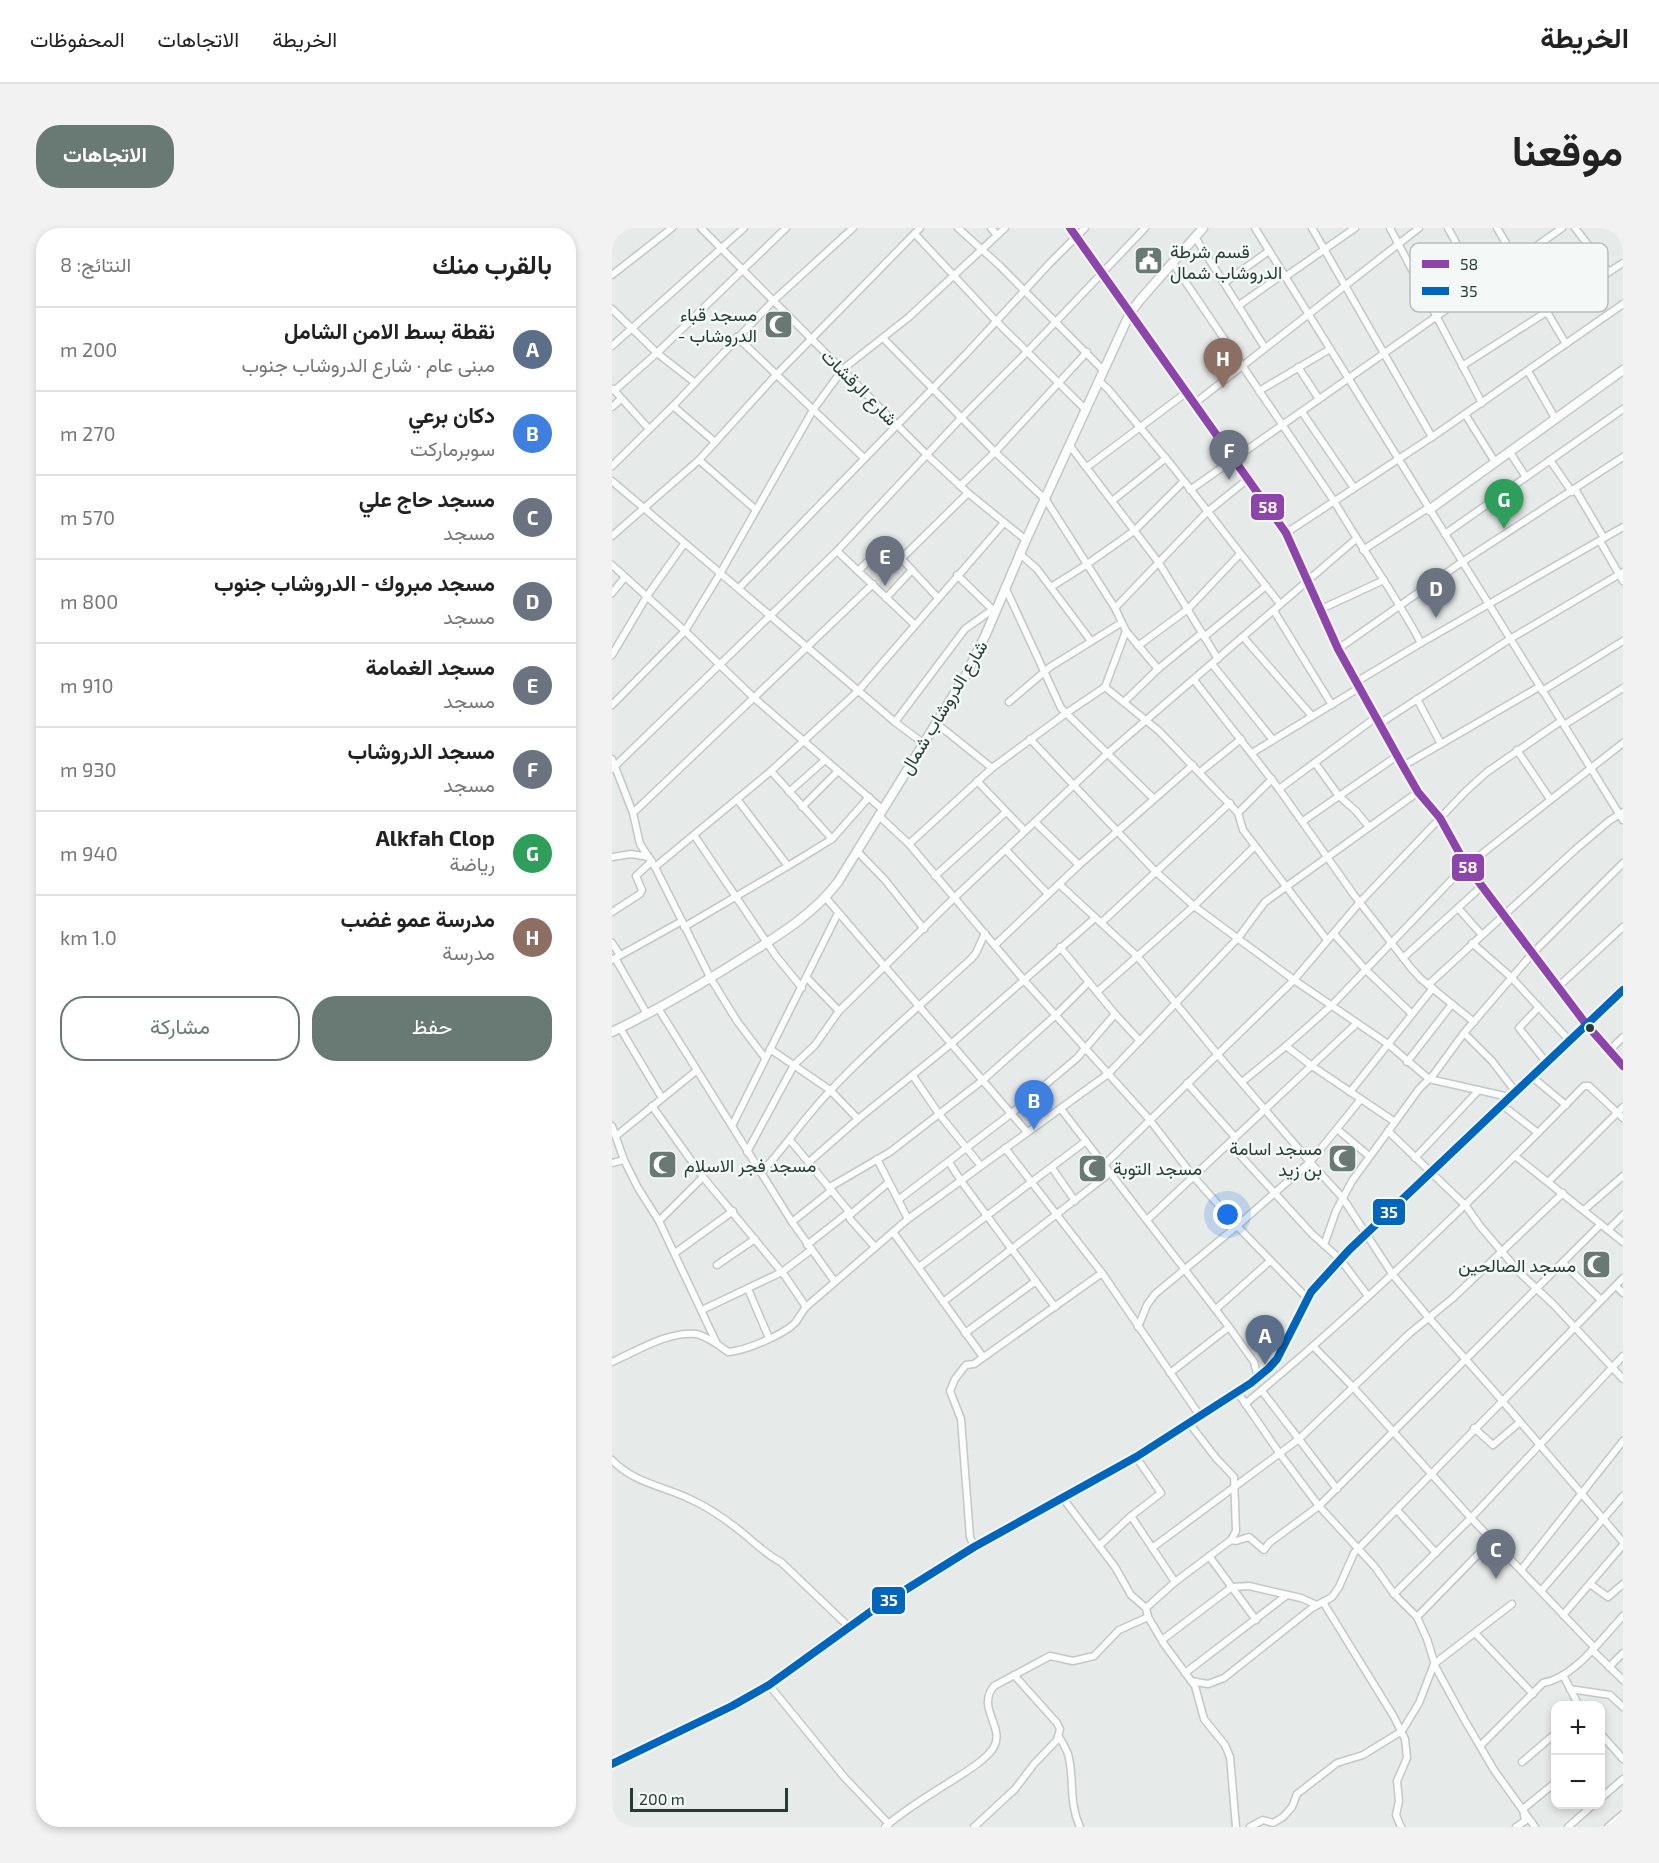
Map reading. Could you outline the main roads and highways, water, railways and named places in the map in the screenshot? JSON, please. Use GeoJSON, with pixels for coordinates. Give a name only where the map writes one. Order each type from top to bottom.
{"type":"FeatureCollection","features":[{"type":"Feature","properties":{"kind":"place","name":"قسم شرطة الدروشاب شمال"},"geometry":{"type":"Point","coordinates":[1149,261]}},
{"type":"Feature","properties":{"kind":"place","name":"مسجد قباء - الدروشاب"},"geometry":{"type":"Point","coordinates":[778,324]}},
{"type":"Feature","properties":{"kind":"place","name":"مدرسة عمو غضب"},"geometry":{"type":"Point","coordinates":[1223,388]}},
{"type":"Feature","properties":{"kind":"place","name":"مسجد الدروشاب"},"geometry":{"type":"Point","coordinates":[1229,480]}},
{"type":"Feature","properties":{"kind":"place","name":"Alkfah Clop"},"geometry":{"type":"Point","coordinates":[1504,529]}},
{"type":"Feature","properties":{"kind":"place","name":"مسجد الغمامة"},"geometry":{"type":"Point","coordinates":[885,586]}},
{"type":"Feature","properties":{"kind":"place","name":"مسجد مبروك - الدروشاب جنوب"},"geometry":{"type":"Point","coordinates":[1436,618]}},
{"type":"Feature","properties":{"kind":"place","name":"دكان برعي"},"geometry":{"type":"Point","coordinates":[1034,1130]}},
{"type":"Feature","properties":{"kind":"place","name":"مسجد اسامة بن زيد"},"geometry":{"type":"Point","coordinates":[1343,1158]}},
{"type":"Feature","properties":{"kind":"place","name":"مسجد فجر الاسلام"},"geometry":{"type":"Point","coordinates":[663,1165]}},
{"type":"Feature","properties":{"kind":"place","name":"مسجد التوبة"},"geometry":{"type":"Point","coordinates":[1092,1168]}},
{"type":"Feature","properties":{"kind":"place","name":"مسجد الصالحين"},"geometry":{"type":"Point","coordinates":[1597,1265]}},
{"type":"Feature","properties":{"kind":"place","name":"نقطة بسط الامن الشامل"},"geometry":{"type":"Point","coordinates":[1265,1365]}},
{"type":"Feature","properties":{"kind":"place","name":"مسجد حاج علي"},"geometry":{"type":"Point","coordinates":[1496,1579]}}]}
